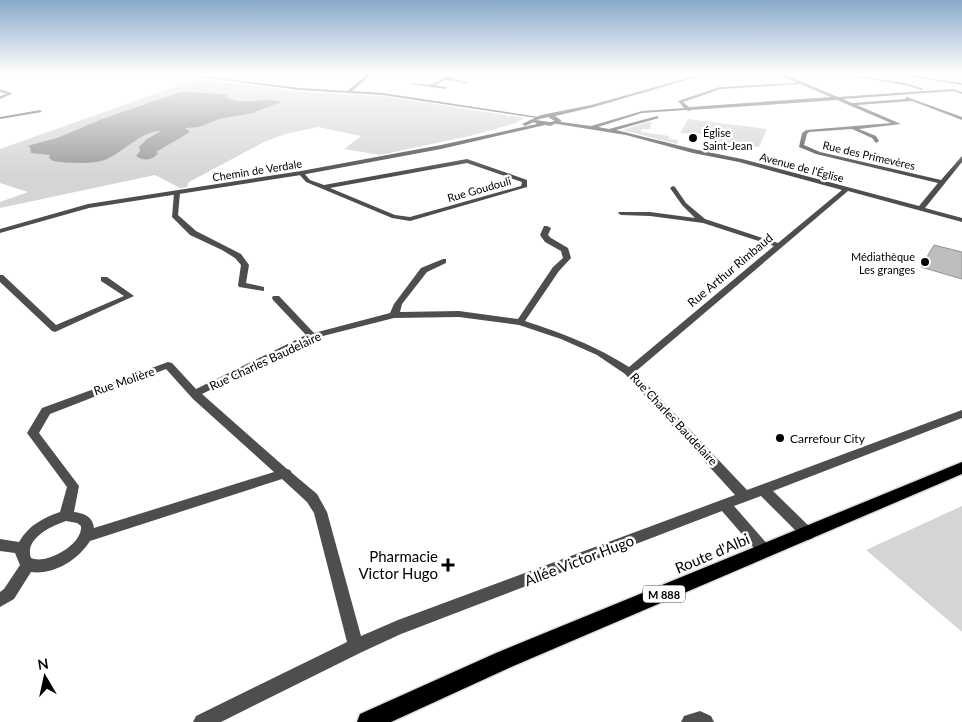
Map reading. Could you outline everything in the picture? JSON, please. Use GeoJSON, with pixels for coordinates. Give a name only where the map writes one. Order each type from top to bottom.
{"type":"FeatureCollection","features":[{"type":"Feature","properties":{"kind":"main road","name":"Route d'Albi"},"geometry":{"type":"LineString","coordinates":[[368,722],[419,696],[537,645],[765,552],[962,468]]}},
{"type":"Feature","properties":{"kind":"street"},"geometry":{"type":"LineString","coordinates":[[470,108],[536,118],[585,108]]}},
{"type":"Feature","properties":{"kind":"street"},"geometry":{"type":"LineString","coordinates":[[592,127],[642,112],[710,108]]}},
{"type":"Feature","properties":{"kind":"street"},"geometry":{"type":"LineString","coordinates":[[609,130],[654,117],[792,108]]}},
{"type":"Feature","properties":{"kind":"street","name":"Rue des Primevères"},"geometry":{"type":"LineString","coordinates":[[860,108],[898,124],[808,131],[805,133],[801,146],[818,153],[942,182]]}},
{"type":"Feature","properties":{"kind":"street"},"geometry":{"type":"LineString","coordinates":[[932,108],[962,119]]}},
{"type":"Feature","properties":{"kind":"street"},"geometry":{"type":"LineString","coordinates":[[688,109],[696,114]]}},
{"type":"Feature","properties":{"kind":"street"},"geometry":{"type":"LineString","coordinates":[[0,118],[40,111]]}},
{"type":"Feature","properties":{"kind":"street"},"geometry":{"type":"LineString","coordinates":[[554,124],[560,121],[559,119],[567,113]]}},
{"type":"Feature","properties":{"kind":"street","name":"Avenue de l'Église"},"geometry":{"type":"LineString","coordinates":[[547,116],[578,125]]}},
{"type":"Feature","properties":{"kind":"street"},"geometry":{"type":"LineString","coordinates":[[536,118],[542,124]]}},
{"type":"Feature","properties":{"kind":"street","name":"Chemin de Verdale"},"geometry":{"type":"LineString","coordinates":[[517,128],[536,118]]}},
{"type":"Feature","properties":{"kind":"street","name":"Chemin de Verdale"},"geometry":{"type":"LineString","coordinates":[[0,231],[73,210],[301,173],[468,142],[517,128],[554,124]]}},
{"type":"Feature","properties":{"kind":"street","name":"Avenue de l'Église"},"geometry":{"type":"LineString","coordinates":[[554,124],[578,125],[609,130],[693,151],[740,160],[962,220]]}},
{"type":"Feature","properties":{"kind":"street"},"geometry":{"type":"LineString","coordinates":[[854,127],[874,137],[876,141]]}},
{"type":"Feature","properties":{"kind":"street"},"geometry":{"type":"LineString","coordinates":[[920,209],[962,158]]}},
{"type":"Feature","properties":{"kind":"street","name":"Rue Goudouli"},"geometry":{"type":"LineString","coordinates":[[301,173],[308,181],[394,217],[410,219],[524,187],[525,181],[467,161],[324,187]]}},
{"type":"Feature","properties":{"kind":"street"},"geometry":{"type":"LineString","coordinates":[[673,188],[684,204],[704,221]]}},
{"type":"Feature","properties":{"kind":"street","name":"Rue Arthur Rimbaud"},"geometry":{"type":"LineString","coordinates":[[629,372],[847,189]]}},
{"type":"Feature","properties":{"kind":"street"},"geometry":{"type":"LineString","coordinates":[[177,193],[174,216],[193,233],[238,256],[245,265],[242,285],[261,289]]}},
{"type":"Feature","properties":{"kind":"street"},"geometry":{"type":"LineString","coordinates":[[621,213],[650,214],[704,221],[778,245]]}},
{"type":"Feature","properties":{"kind":"street"},"geometry":{"type":"LineString","coordinates":[[520,322],[556,269],[567,258],[565,250],[548,240],[544,235],[547,228]]}},
{"type":"Feature","properties":{"kind":"street"},"geometry":{"type":"LineString","coordinates":[[394,315],[398,304],[424,270],[443,261]]}},
{"type":"Feature","properties":{"kind":"street"},"geometry":{"type":"LineString","coordinates":[[0,276],[55,330],[130,296],[104,279]]}},
{"type":"Feature","properties":{"kind":"street"},"geometry":{"type":"LineString","coordinates":[[276,298],[312,336]]}},
{"type":"Feature","properties":{"kind":"street","name":"Rue Charles Baudelaire"},"geometry":{"type":"LineString","coordinates":[[196,393],[312,336],[394,315],[459,314],[520,322],[564,337],[600,353],[629,372],[745,497]]}},
{"type":"Feature","properties":{"kind":"street","name":"Rue Molière"},"geometry":{"type":"LineString","coordinates":[[66,516],[73,486],[33,433],[46,411],[168,365],[197,396],[312,498],[320,512],[356,646]]}},
{"type":"Feature","properties":{"kind":"street","name":"Allée Victor Hugo"},"geometry":{"type":"LineString","coordinates":[[202,722],[356,646],[398,628],[962,414]]}},
{"type":"Feature","properties":{"kind":"street"},"geometry":{"type":"LineString","coordinates":[[87,536],[286,473]]}},
{"type":"Feature","properties":{"kind":"street"},"geometry":{"type":"LineString","coordinates":[[764,490],[808,534]]}},
{"type":"Feature","properties":{"kind":"street"},"geometry":{"type":"LineString","coordinates":[[725,505],[765,552]]}},
{"type":"Feature","properties":{"kind":"street"},"geometry":{"type":"LineString","coordinates":[[77,516],[85,520],[89,527],[87,536],[73,553],[61,561],[37,566],[28,564],[23,560],[22,548],[35,531],[55,519],[77,516]]}},
{"type":"Feature","properties":{"kind":"street"},"geometry":{"type":"LineString","coordinates":[[0,545],[22,548]]}},
{"type":"Feature","properties":{"kind":"street"},"geometry":{"type":"LineString","coordinates":[[0,600],[9,594],[28,564]]}},
{"type":"Feature","properties":{"kind":"street"},"geometry":{"type":"LineString","coordinates":[[690,722],[700,720],[705,722]]}},
{"type":"Feature","properties":{"kind":"shaded area"},"geometry":{"type":"Polygon","coordinates":[[[116,108],[458,108],[524,118],[516,123],[474,135],[380,155],[344,149],[361,136],[318,127],[285,134],[264,142],[189,182],[187,187],[180,188],[155,175],[0,208],[0,202],[28,192],[0,183],[0,149],[116,108]]]}},
{"type":"Feature","properties":{"kind":"shaded area"},"geometry":{"type":"Polygon","coordinates":[[[135,108],[266,108],[252,113],[219,119],[199,127],[185,128],[190,132],[156,152],[158,153],[151,159],[142,159],[136,156],[140,151],[139,147],[147,139],[161,131],[147,134],[107,159],[88,163],[53,161],[49,158],[50,155],[31,153],[30,147],[27,146],[57,138],[135,108]]]}},
{"type":"Feature","properties":{"kind":"shaded area"},"geometry":{"type":"Polygon","coordinates":[[[688,119],[767,129],[759,147],[711,143],[711,138],[700,134],[680,133],[688,119]]]}},
{"type":"Feature","properties":{"kind":"shaded area"},"geometry":{"type":"Polygon","coordinates":[[[652,121],[650,129],[642,129],[641,132],[669,136],[669,139],[678,140],[677,144],[622,130],[652,121]]]}},
{"type":"Feature","properties":{"kind":"shaded area"},"geometry":{"type":"Polygon","coordinates":[[[962,506],[962,632],[866,550],[962,506]]]}},
{"type":"Feature","properties":{"kind":"building"},"geometry":{"type":"Polygon","coordinates":[[[934,245],[962,252],[962,279],[921,267],[934,245]]]}},
{"type":"Feature","properties":{"kind":"place","name":"Église Saint-Jean"},"geometry":{"type":"Point","coordinates":[693,138]}},
{"type":"Feature","properties":{"kind":"place","name":"Médiathèque Les granges"},"geometry":{"type":"Point","coordinates":[925,262]}},
{"type":"Feature","properties":{"kind":"place","name":"Carrefour City"},"geometry":{"type":"Point","coordinates":[780,438]}},
{"type":"Feature","properties":{"kind":"place","name":"Pharmacie Victor Hugo"},"geometry":{"type":"Point","coordinates":[448,565]}}]}
